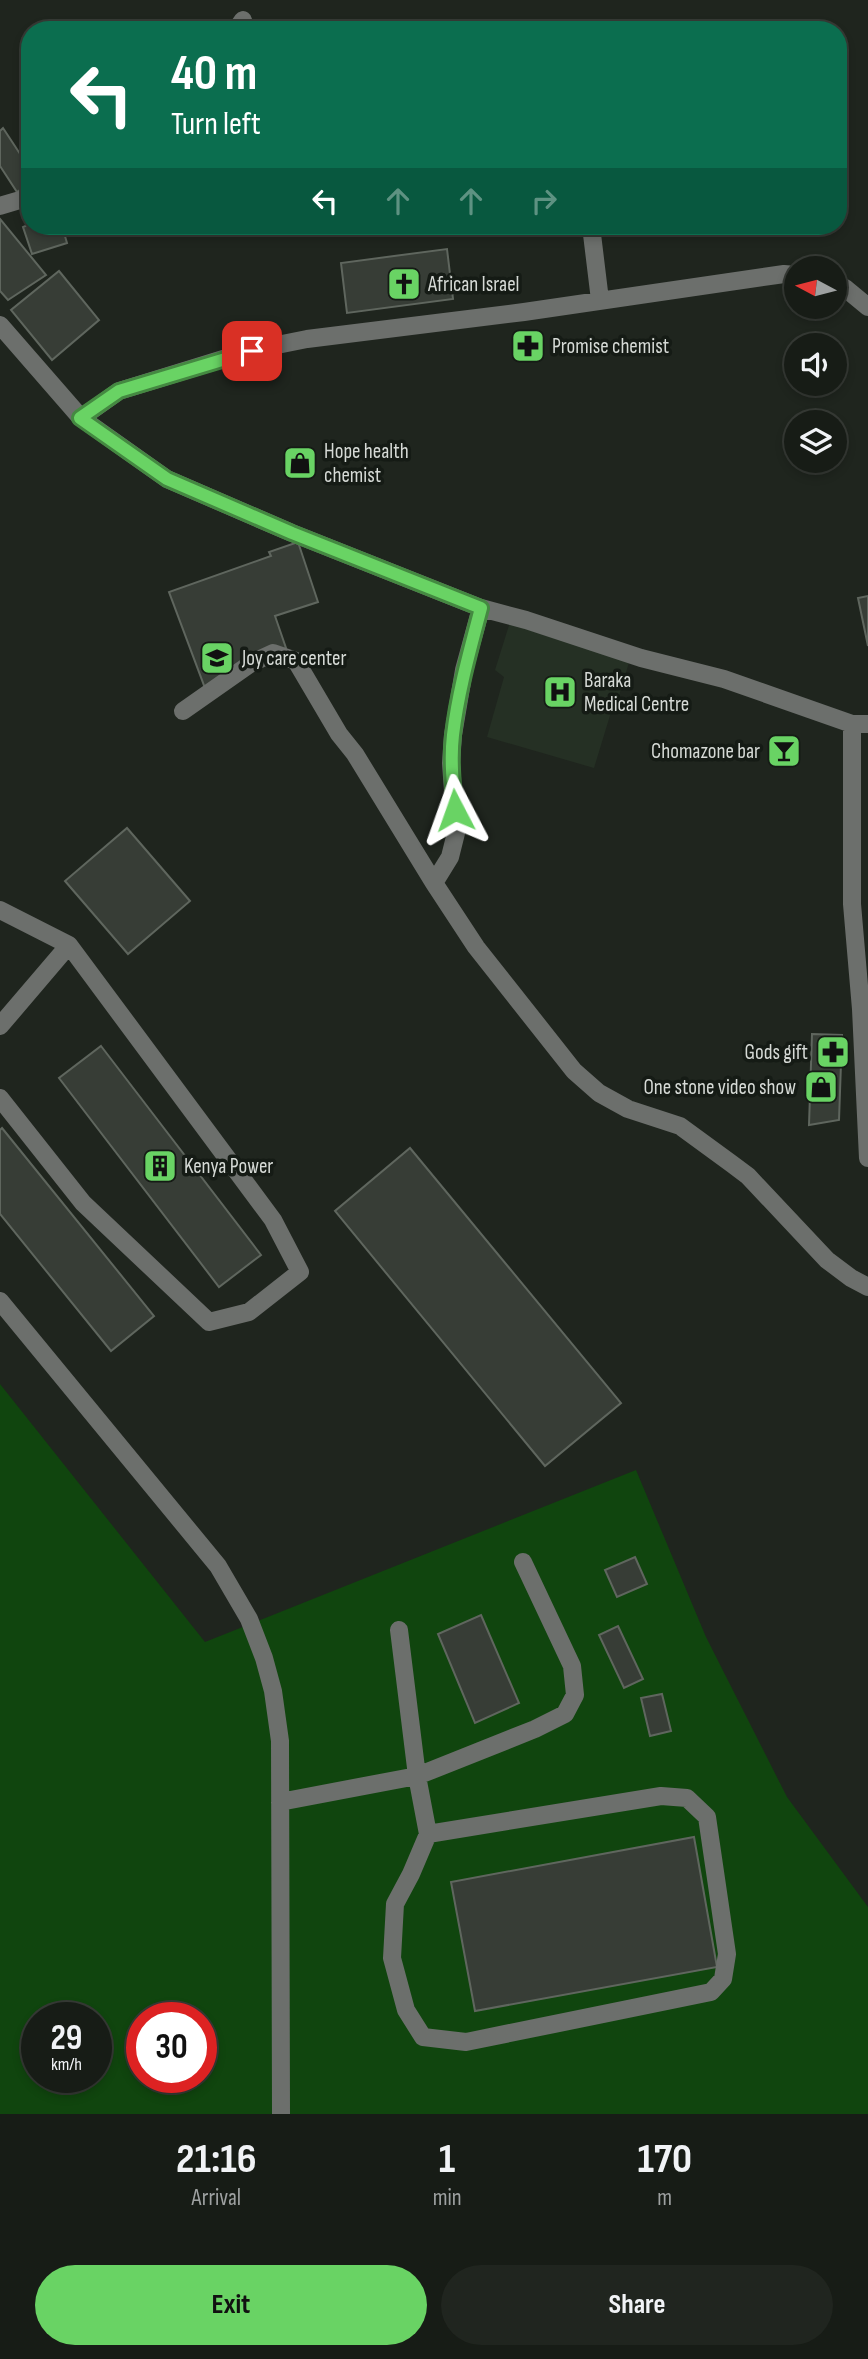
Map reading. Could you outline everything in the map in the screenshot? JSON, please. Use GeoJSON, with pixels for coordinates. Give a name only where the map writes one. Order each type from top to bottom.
{"type":"FeatureCollection","features":[{"type":"Feature","properties":{"kind":"street"},"geometry":{"type":"LineString","coordinates":[[0,206],[21,200]]}},
{"type":"Feature","properties":{"kind":"street"},"geometry":{"type":"LineString","coordinates":[[592,235],[600,300]]}},
{"type":"Feature","properties":{"kind":"street"},"geometry":{"type":"LineString","coordinates":[[80,418],[119,391],[252,351],[307,338],[784,274]]}},
{"type":"Feature","properties":{"kind":"street"},"geometry":{"type":"LineString","coordinates":[[847,290],[868,307]]}},
{"type":"Feature","properties":{"kind":"street"},"geometry":{"type":"LineString","coordinates":[[0,325],[80,418],[167,479],[292,533],[481,608],[640,658],[724,680],[860,724],[852,904],[868,1158]]}},
{"type":"Feature","properties":{"kind":"street"},"geometry":{"type":"LineString","coordinates":[[434,883],[450,858],[456,833],[451,764],[453,735],[464,670],[481,608]]}},
{"type":"Feature","properties":{"kind":"street"},"geometry":{"type":"LineString","coordinates":[[183,711],[250,664],[273,653],[296,661],[434,883],[495,972],[573,1071],[591,1088],[628,1109],[680,1126],[748,1176],[827,1260],[851,1278],[868,1286]]}},
{"type":"Feature","properties":{"kind":"street"},"geometry":{"type":"LineString","coordinates":[[0,910],[69,945],[273,1220],[300,1272],[249,1312],[209,1322],[83,1203],[0,1098]]}},
{"type":"Feature","properties":{"kind":"street"},"geometry":{"type":"LineString","coordinates":[[0,1026],[69,945]]}},
{"type":"Feature","properties":{"kind":"street"},"geometry":{"type":"LineString","coordinates":[[0,1301],[218,1566],[249,1619],[264,1658],[273,1691],[280,1741],[281,2114]]}},
{"type":"Feature","properties":{"kind":"street"},"geometry":{"type":"LineString","coordinates":[[280,1802],[417,1776],[535,1729],[565,1714],[575,1695],[572,1666],[523,1562]]}},
{"type":"Feature","properties":{"kind":"street"},"geometry":{"type":"LineString","coordinates":[[399,1630],[417,1776],[428,1834],[395,1904],[392,1958],[406,2010],[422,2037],[466,2042],[711,1992],[723,1979],[727,1954],[707,1817],[687,1798],[661,1796],[428,1834]]}},
{"type":"Feature","properties":{"kind":"shaded area","name":"Baraka Medical Centre"},"geometry":{"type":"Polygon","coordinates":[[[510,622],[630,659],[594,768],[487,737],[504,677],[495,670],[510,622]]]}},
{"type":"Feature","properties":{"kind":"green space"},"geometry":{"type":"Polygon","coordinates":[[[0,1384],[205,1642],[636,1470],[706,1637],[787,1797],[868,1907],[868,2114],[0,2114],[0,1384]]]}},
{"type":"Feature","properties":{"kind":"building"},"geometry":{"type":"Polygon","coordinates":[[[3,128],[21,155],[21,189],[17,192],[0,166],[0,131],[3,128]]]}},
{"type":"Feature","properties":{"kind":"building"},"geometry":{"type":"Polygon","coordinates":[[[0,219],[46,275],[8,300],[0,291],[0,219]]]}},
{"type":"Feature","properties":{"kind":"building"},"geometry":{"type":"Polygon","coordinates":[[[26,235],[65,235],[67,243],[32,254],[26,235]]]}},
{"type":"Feature","properties":{"kind":"building"},"geometry":{"type":"Polygon","coordinates":[[[447,249],[453,299],[347,313],[341,263],[447,249]]]}},
{"type":"Feature","properties":{"kind":"building"},"geometry":{"type":"Polygon","coordinates":[[[59,271],[99,320],[52,360],[11,310],[59,271]]]}},
{"type":"Feature","properties":{"kind":"building"},"geometry":{"type":"Polygon","coordinates":[[[298,542],[318,602],[275,616],[286,648],[205,688],[169,592],[271,556],[269,552],[298,542]]]}},
{"type":"Feature","properties":{"kind":"building"},"geometry":{"type":"Polygon","coordinates":[[[868,596],[868,646],[858,598],[868,596]]]}},
{"type":"Feature","properties":{"kind":"building"},"geometry":{"type":"Polygon","coordinates":[[[127,828],[190,901],[128,954],[65,881],[127,828]]]}},
{"type":"Feature","properties":{"kind":"building"},"geometry":{"type":"Polygon","coordinates":[[[812,1034],[842,1035],[839,1120],[809,1125],[812,1034]]]}},
{"type":"Feature","properties":{"kind":"building","name":"Kenya Power"},"geometry":{"type":"Polygon","coordinates":[[[101,1046],[261,1255],[219,1287],[59,1078],[101,1046]]]}},
{"type":"Feature","properties":{"kind":"building"},"geometry":{"type":"Polygon","coordinates":[[[2,1128],[154,1316],[111,1351],[0,1214],[2,1128]]]}},
{"type":"Feature","properties":{"kind":"building"},"geometry":{"type":"Polygon","coordinates":[[[410,1148],[621,1403],[545,1466],[335,1211],[410,1148]]]}},
{"type":"Feature","properties":{"kind":"building"},"geometry":{"type":"Polygon","coordinates":[[[635,1557],[647,1584],[617,1597],[605,1570],[635,1557]]]}},
{"type":"Feature","properties":{"kind":"building"},"geometry":{"type":"Polygon","coordinates":[[[481,1615],[519,1703],[475,1723],[438,1634],[481,1615]]]}},
{"type":"Feature","properties":{"kind":"building"},"geometry":{"type":"Polygon","coordinates":[[[618,1626],[643,1679],[624,1688],[599,1635],[618,1626]]]}},
{"type":"Feature","properties":{"kind":"building"},"geometry":{"type":"Polygon","coordinates":[[[662,1694],[671,1731],[650,1736],[641,1698],[662,1694]]]}},
{"type":"Feature","properties":{"kind":"building"},"geometry":{"type":"Polygon","coordinates":[[[694,1837],[717,1967],[475,2011],[451,1882],[694,1837]]]}},
{"type":"Feature","properties":{"kind":"place","name":"African Israel"},"geometry":{"type":"Point","coordinates":[404,284]}},
{"type":"Feature","properties":{"kind":"place","name":"Promise chemist"},"geometry":{"type":"Point","coordinates":[528,346]}},
{"type":"Feature","properties":{"kind":"place","name":"Hope health chemist"},"geometry":{"type":"Point","coordinates":[300,463]}},
{"type":"Feature","properties":{"kind":"place","name":"Joy care center"},"geometry":{"type":"Point","coordinates":[217,658]}},
{"type":"Feature","properties":{"kind":"place","name":"Baraka Medical Centre"},"geometry":{"type":"Point","coordinates":[560,692]}},
{"type":"Feature","properties":{"kind":"place","name":"Chomazone bar"},"geometry":{"type":"Point","coordinates":[784,751]}},
{"type":"Feature","properties":{"kind":"place","name":"Gods gift"},"geometry":{"type":"Point","coordinates":[833,1052]}},
{"type":"Feature","properties":{"kind":"place","name":"One stone video show"},"geometry":{"type":"Point","coordinates":[821,1087]}},
{"type":"Feature","properties":{"kind":"place","name":"Kenya Power"},"geometry":{"type":"Point","coordinates":[160,1166]}},
{"type":"Feature","properties":{"kind":"route"},"geometry":{"type":"LineString","coordinates":[[252,351],[119,391],[80,418],[167,479],[292,533],[481,608],[464,670],[453,735],[451,764],[455,810]]}}]}
